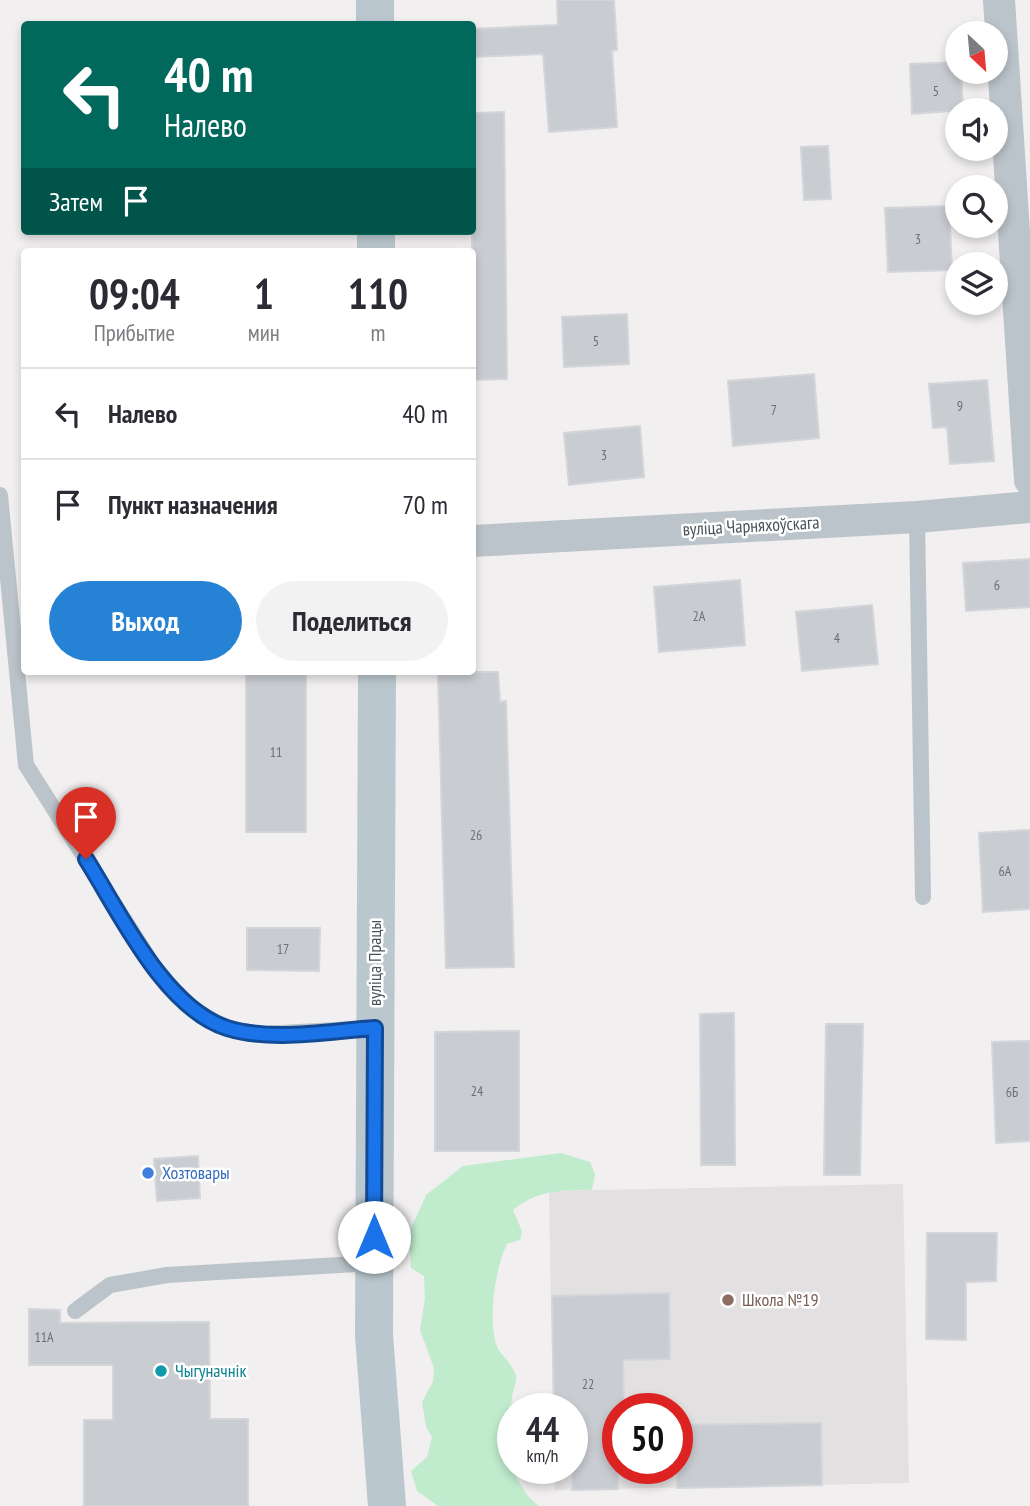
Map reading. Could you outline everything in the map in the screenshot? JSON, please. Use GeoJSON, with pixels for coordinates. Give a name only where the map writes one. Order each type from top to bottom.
{"type":"FeatureCollection","features":[{"type":"Feature","properties":{"kind":"main road"},"geometry":{"type":"LineString","coordinates":[[375,0],[375,21]]}},
{"type":"Feature","properties":{"kind":"main road","name":"вуліца Працы"},"geometry":{"type":"LineString","coordinates":[[377,675],[374,1335],[387,1506]]}},
{"type":"Feature","properties":{"kind":"street"},"geometry":{"type":"LineString","coordinates":[[999,0],[1030,480]]}},
{"type":"Feature","properties":{"kind":"street","name":"вуліца Чарняхоўскага"},"geometry":{"type":"LineString","coordinates":[[476,541],[918,517],[1030,507]]}},
{"type":"Feature","properties":{"kind":"lane"},"geometry":{"type":"LineString","coordinates":[[0,495],[26,765],[160,975],[191,1007],[225,1028],[261,1034],[375,1028]]}},
{"type":"Feature","properties":{"kind":"lane"},"geometry":{"type":"LineString","coordinates":[[918,517],[923,897]]}},
{"type":"Feature","properties":{"kind":"lane"},"geometry":{"type":"LineString","coordinates":[[75,1311],[110,1285],[167,1275],[374,1263]]}},
{"type":"Feature","properties":{"kind":"shaded area","name":"Школа №19"},"geometry":{"type":"Polygon","coordinates":[[[903,1184],[909,1483],[555,1490],[555,1484],[588,1484],[588,1393],[553,1393],[549,1191],[903,1184]]]}},
{"type":"Feature","properties":{"kind":"green space"},"geometry":{"type":"Polygon","coordinates":[[[561,1153],[590,1162],[595,1174],[592,1190],[560,1191],[541,1195],[513,1210],[522,1231],[520,1240],[507,1244],[496,1280],[493,1320],[496,1344],[516,1376],[513,1393],[497,1393],[497,1484],[520,1484],[539,1506],[438,1506],[417,1491],[411,1471],[427,1457],[432,1437],[426,1427],[422,1402],[433,1381],[434,1368],[420,1330],[425,1299],[424,1276],[411,1268],[409,1233],[426,1195],[463,1166],[561,1153]]]}},
{"type":"Feature","properties":{"kind":"building"},"geometry":{"type":"Polygon","coordinates":[[[557,0],[614,0],[617,50],[612,51],[617,127],[549,132],[543,54],[476,57],[476,29],[558,25],[557,0]]]}},
{"type":"Feature","properties":{"kind":"building"},"geometry":{"type":"Polygon","coordinates":[[[945,63],[945,84],[962,84],[962,98],[945,98],[945,111],[912,114],[910,64],[945,63]]]}},
{"type":"Feature","properties":{"kind":"building"},"geometry":{"type":"Polygon","coordinates":[[[504,112],[507,379],[476,380],[476,248],[472,248],[472,235],[476,235],[476,113],[504,112]]]}},
{"type":"Feature","properties":{"kind":"building"},"geometry":{"type":"Polygon","coordinates":[[[828,146],[831,199],[804,200],[801,147],[828,146]]]}},
{"type":"Feature","properties":{"kind":"building"},"geometry":{"type":"Polygon","coordinates":[[[945,206],[945,238],[950,238],[951,252],[945,252],[945,270],[888,272],[885,208],[945,206]]]}},
{"type":"Feature","properties":{"kind":"building"},"geometry":{"type":"Polygon","coordinates":[[[627,314],[629,364],[564,367],[562,317],[627,314]]]}},
{"type":"Feature","properties":{"kind":"building"},"geometry":{"type":"Polygon","coordinates":[[[814,374],[819,438],[733,446],[728,381],[814,374]]]}},
{"type":"Feature","properties":{"kind":"building"},"geometry":{"type":"Polygon","coordinates":[[[987,380],[994,461],[950,464],[947,427],[933,428],[929,384],[987,380]]]}},
{"type":"Feature","properties":{"kind":"building"},"geometry":{"type":"Polygon","coordinates":[[[640,426],[644,477],[569,485],[564,433],[640,426]]]}},
{"type":"Feature","properties":{"kind":"building"},"geometry":{"type":"Polygon","coordinates":[[[1030,559],[1030,607],[966,611],[963,563],[1030,559]]]}},
{"type":"Feature","properties":{"kind":"building"},"geometry":{"type":"Polygon","coordinates":[[[740,580],[745,645],[659,652],[654,587],[740,580]]]}},
{"type":"Feature","properties":{"kind":"building"},"geometry":{"type":"Polygon","coordinates":[[[872,605],[878,664],[802,671],[796,612],[872,605]]]}},
{"type":"Feature","properties":{"kind":"building"},"geometry":{"type":"Polygon","coordinates":[[[498,672],[500,702],[506,701],[514,967],[446,968],[438,675],[498,672]]]}},
{"type":"Feature","properties":{"kind":"building"},"geometry":{"type":"Polygon","coordinates":[[[246,675],[306,675],[306,832],[246,832],[246,675]]]}},
{"type":"Feature","properties":{"kind":"building"},"geometry":{"type":"Polygon","coordinates":[[[1030,830],[1030,909],[983,912],[979,833],[1030,830]]]}},
{"type":"Feature","properties":{"kind":"building"},"geometry":{"type":"Polygon","coordinates":[[[247,928],[320,928],[319,971],[247,970],[247,928]]]}},
{"type":"Feature","properties":{"kind":"building"},"geometry":{"type":"Polygon","coordinates":[[[734,1013],[735,1165],[701,1165],[700,1014],[734,1013]]]}},
{"type":"Feature","properties":{"kind":"building"},"geometry":{"type":"Polygon","coordinates":[[[826,1024],[863,1024],[860,1175],[824,1175],[826,1024]]]}},
{"type":"Feature","properties":{"kind":"building"},"geometry":{"type":"Polygon","coordinates":[[[519,1031],[519,1151],[435,1151],[435,1032],[519,1031]]]}},
{"type":"Feature","properties":{"kind":"building"},"geometry":{"type":"Polygon","coordinates":[[[1030,1041],[1030,1141],[996,1143],[992,1042],[1030,1041]]]}},
{"type":"Feature","properties":{"kind":"building"},"geometry":{"type":"Polygon","coordinates":[[[198,1156],[200,1198],[157,1201],[154,1159],[198,1156]]]}},
{"type":"Feature","properties":{"kind":"building"},"geometry":{"type":"Polygon","coordinates":[[[927,1233],[997,1233],[996,1281],[966,1282],[966,1340],[926,1339],[927,1233]]]}},
{"type":"Feature","properties":{"kind":"building"},"geometry":{"type":"Polygon","coordinates":[[[669,1293],[670,1359],[623,1360],[624,1393],[602,1393],[602,1484],[618,1484],[618,1489],[572,1490],[572,1484],[588,1484],[588,1393],[554,1393],[552,1296],[669,1293]]]}},
{"type":"Feature","properties":{"kind":"building","name":"Чыгуначнік"},"geometry":{"type":"Polygon","coordinates":[[[29,1309],[60,1310],[60,1323],[209,1322],[210,1419],[248,1419],[248,1506],[84,1506],[84,1420],[113,1420],[113,1365],[29,1365],[29,1309]]]}},
{"type":"Feature","properties":{"kind":"building"},"geometry":{"type":"Polygon","coordinates":[[[821,1423],[822,1485],[677,1488],[677,1484],[693,1484],[693,1425],[821,1423]]]}},
{"type":"Feature","properties":{"kind":"place","name":"Хозтовары"},"geometry":{"type":"Point","coordinates":[148,1173]}},
{"type":"Feature","properties":{"kind":"place","name":"Школа №19"},"geometry":{"type":"Point","coordinates":[728,1300]}},
{"type":"Feature","properties":{"kind":"place","name":"Чыгуначнік"},"geometry":{"type":"Point","coordinates":[161,1371]}},
{"type":"Feature","properties":{"kind":"route"},"geometry":{"type":"LineString","coordinates":[[86,859],[160,975],[191,1007],[225,1028],[261,1034],[375,1028],[374,1237]]}}]}
